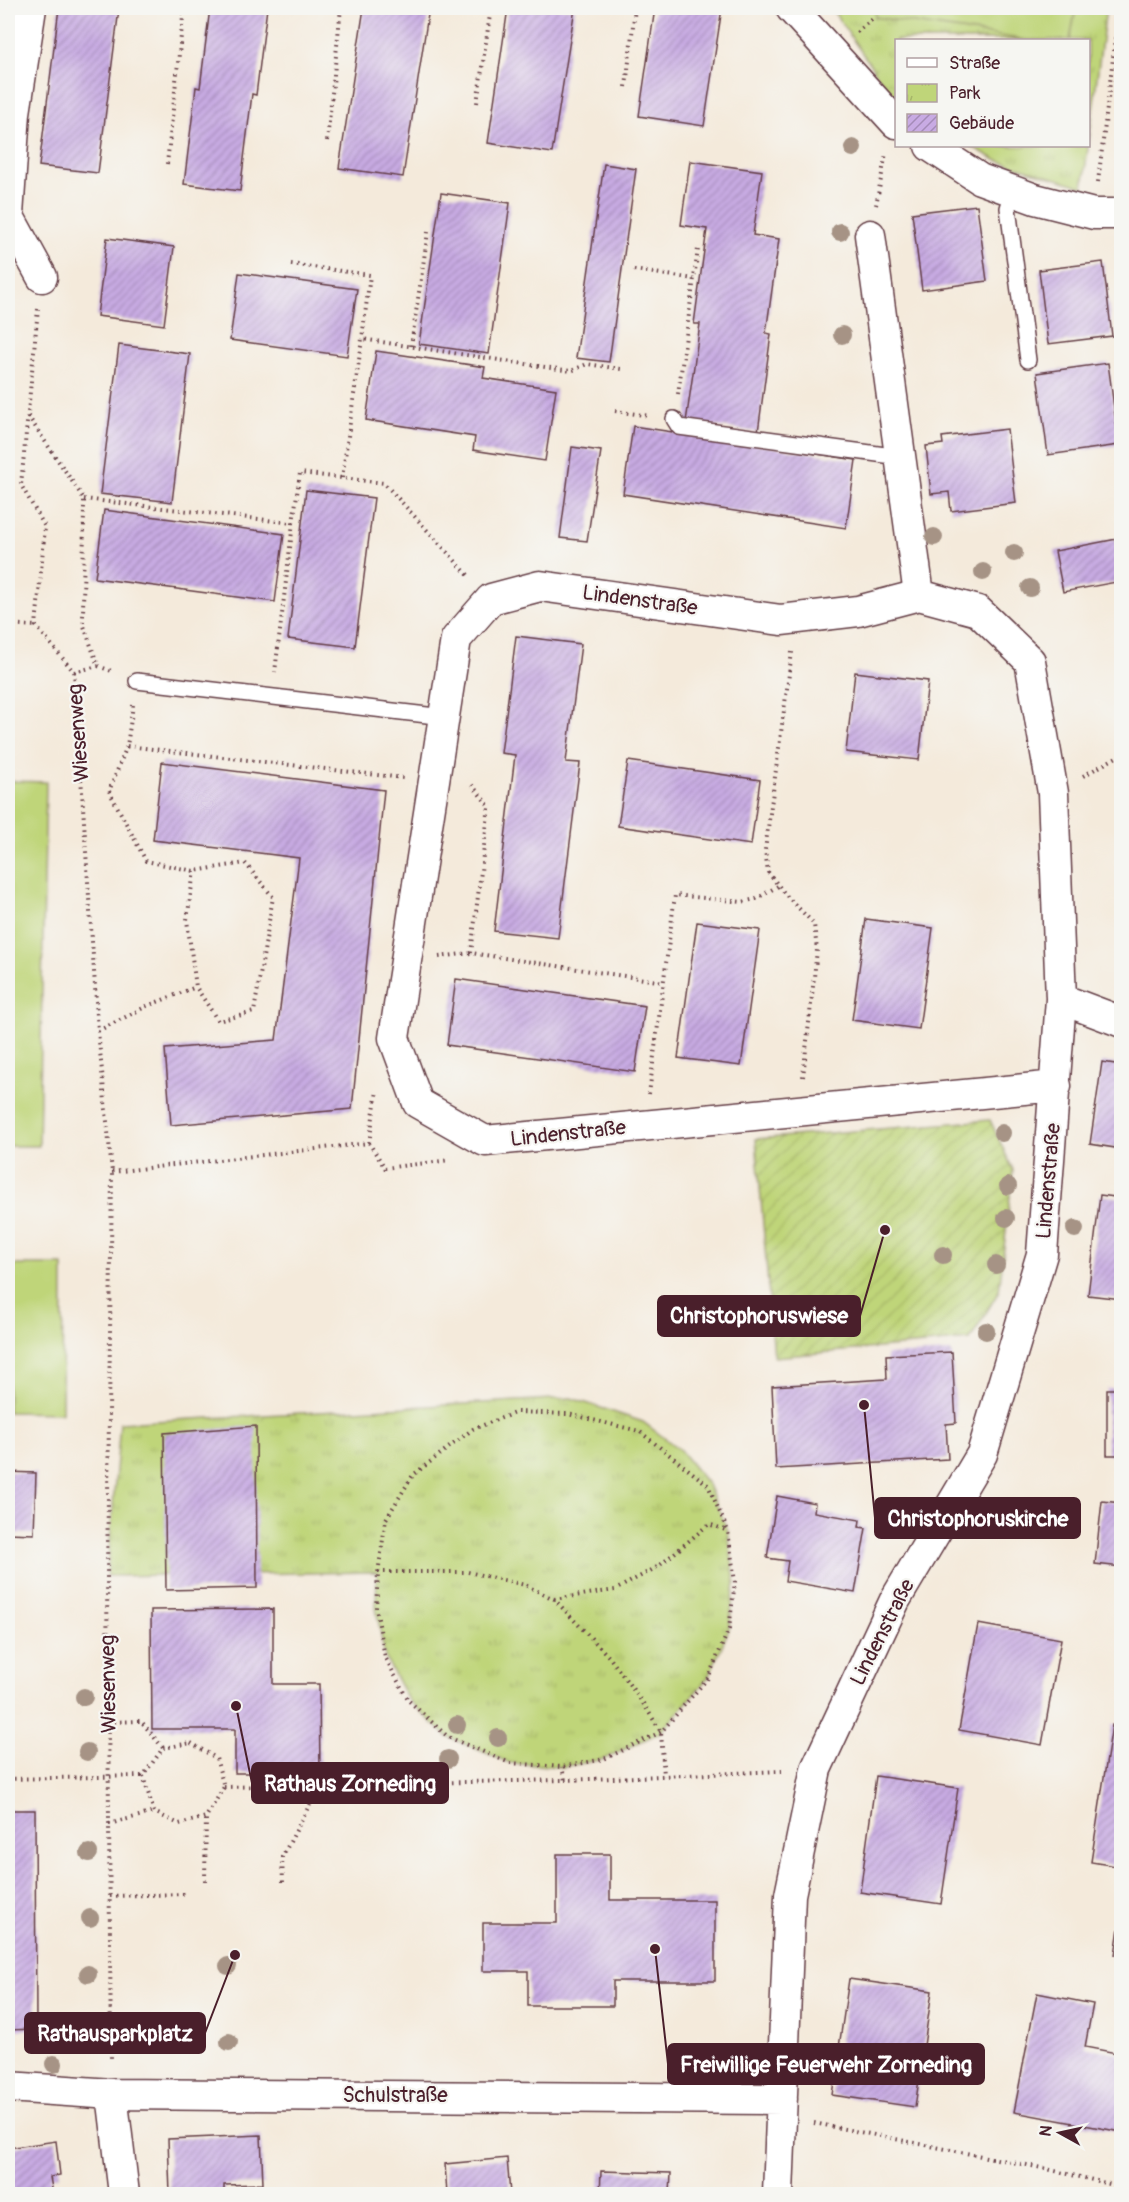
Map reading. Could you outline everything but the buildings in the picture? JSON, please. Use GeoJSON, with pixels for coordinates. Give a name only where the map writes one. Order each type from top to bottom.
{"type":"FeatureCollection","features":[{"type":"Feature","properties":{"kind":"street"},"geometry":{"type":"LineString","coordinates":[[31,8],[11,112],[8,215],[42,277]]}},
{"type":"Feature","properties":{"kind":"street"},"geometry":{"type":"LineString","coordinates":[[791,8],[894,122]]}},
{"type":"Feature","properties":{"kind":"street"},"geometry":{"type":"LineString","coordinates":[[932,147],[980,179],[1035,199],[1108,214]]}},
{"type":"Feature","properties":{"kind":"street"},"geometry":{"type":"LineString","coordinates":[[870,235],[919,595]]}},
{"type":"Feature","properties":{"kind":"street","name":"Lindenstraße"},"geometry":{"type":"LineString","coordinates":[[778,2194],[790,1895],[816,1769],[896,1600],[982,1454],[1042,1254],[1056,1086],[1061,999],[1053,793],[1030,661],[978,611],[919,595],[858,611],[781,620],[540,586],[491,600],[456,639],[394,1038],[418,1103],[485,1142],[1056,1086]]}},
{"type":"Feature","properties":{"kind":"street"},"geometry":{"type":"LineString","coordinates":[[1061,999],[1122,1022]]}},
{"type":"Feature","properties":{"kind":"street","name":"Schulstraße"},"geometry":{"type":"LineString","coordinates":[[8,2088],[112,2094],[782,2099]]}},
{"type":"Feature","properties":{"kind":"street"},"geometry":{"type":"LineString","coordinates":[[112,2094],[124,2194]]}},
{"type":"Feature","properties":{"kind":"lane"},"geometry":{"type":"LineString","coordinates":[[1013,191],[1008,208],[1028,360]]}},
{"type":"Feature","properties":{"kind":"lane"},"geometry":{"type":"LineString","coordinates":[[674,419],[679,427],[900,457]]}},
{"type":"Feature","properties":{"kind":"lane"},"geometry":{"type":"LineString","coordinates":[[137,681],[444,717]]}},
{"type":"Feature","properties":{"kind":"path"},"geometry":{"type":"LineString","coordinates":[[167,164],[184,8]]}},
{"type":"Feature","properties":{"kind":"path"},"geometry":{"type":"LineString","coordinates":[[327,141],[341,8]]}},
{"type":"Feature","properties":{"kind":"path"},"geometry":{"type":"LineString","coordinates":[[477,103],[491,8]]}},
{"type":"Feature","properties":{"kind":"path"},"geometry":{"type":"LineString","coordinates":[[626,87],[635,8]]}},
{"type":"Feature","properties":{"kind":"path"},"geometry":{"type":"LineString","coordinates":[[1108,214],[1119,8]]}},
{"type":"Feature","properties":{"kind":"path"},"geometry":{"type":"LineString","coordinates":[[870,235],[894,122]]}},
{"type":"Feature","properties":{"kind":"path"},"geometry":{"type":"LineString","coordinates":[[411,346],[428,232]]}},
{"type":"Feature","properties":{"kind":"path"},"geometry":{"type":"LineString","coordinates":[[615,411],[674,419],[698,249]]}},
{"type":"Feature","properties":{"kind":"path"},"geometry":{"type":"LineString","coordinates":[[291,264],[370,275],[363,339],[342,478]]}},
{"type":"Feature","properties":{"kind":"path"},"geometry":{"type":"LineString","coordinates":[[634,270],[694,279]]}},
{"type":"Feature","properties":{"kind":"path"},"geometry":{"type":"LineString","coordinates":[[8,624],[36,626],[45,527],[21,485],[42,277]]}},
{"type":"Feature","properties":{"kind":"path"},"geometry":{"type":"LineString","coordinates":[[363,339],[571,371],[587,364],[621,369]]}},
{"type":"Feature","properties":{"kind":"path"},"geometry":{"type":"LineString","coordinates":[[27,415],[84,499],[83,623],[98,666],[74,672]]}},
{"type":"Feature","properties":{"kind":"path"},"geometry":{"type":"LineString","coordinates":[[272,697],[300,473],[384,483],[491,600]]}},
{"type":"Feature","properties":{"kind":"path"},"geometry":{"type":"LineString","coordinates":[[84,499],[293,523]]}},
{"type":"Feature","properties":{"kind":"path"},"geometry":{"type":"LineString","coordinates":[[796,620],[765,850],[768,872],[814,924],[817,950],[799,1111]]}},
{"type":"Feature","properties":{"kind":"path","name":"Wiesenweg"},"geometry":{"type":"LineString","coordinates":[[36,626],[74,672],[98,1031],[112,1172],[106,1576],[112,2094]]}},
{"type":"Feature","properties":{"kind":"path"},"geometry":{"type":"LineString","coordinates":[[194,871],[187,920],[196,987],[218,1021],[254,1012],[273,897],[244,863],[194,871],[146,861],[109,791],[127,746],[434,781]]}},
{"type":"Feature","properties":{"kind":"path"},"geometry":{"type":"LineString","coordinates":[[1053,793],[1122,754]]}},
{"type":"Feature","properties":{"kind":"path"},"geometry":{"type":"LineString","coordinates":[[471,953],[489,806],[472,785]]}},
{"type":"Feature","properties":{"kind":"path"},"geometry":{"type":"LineString","coordinates":[[644,1126],[675,895],[742,902],[756,899],[778,886]]}},
{"type":"Feature","properties":{"kind":"path"},"geometry":{"type":"LineString","coordinates":[[404,972],[446,955],[471,953],[664,982]]}},
{"type":"Feature","properties":{"kind":"path"},"geometry":{"type":"LineString","coordinates":[[98,1031],[147,1006],[196,987]]}},
{"type":"Feature","properties":{"kind":"path"},"geometry":{"type":"LineString","coordinates":[[112,1172],[369,1143],[385,1168],[472,1157],[485,1142]]}},
{"type":"Feature","properties":{"kind":"path"},"geometry":{"type":"LineString","coordinates":[[517,1412],[568,1414],[639,1431],[708,1485],[728,1531],[735,1582],[729,1629],[708,1678],[661,1732],[604,1759],[562,1767],[510,1763],[448,1737],[408,1700],[385,1657],[376,1608],[378,1572],[386,1519],[412,1475],[473,1429],[517,1412]]}},
{"type":"Feature","properties":{"kind":"path"},"geometry":{"type":"LineString","coordinates":[[554,1599],[615,1590],[659,1566],[709,1524],[728,1531]]}},
{"type":"Feature","properties":{"kind":"path"},"geometry":{"type":"LineString","coordinates":[[378,1572],[468,1572],[525,1585],[554,1599],[610,1658],[645,1706],[661,1732],[664,1776]]}},
{"type":"Feature","properties":{"kind":"path"},"geometry":{"type":"LineString","coordinates":[[108,1722],[141,1721],[163,1748]]}},
{"type":"Feature","properties":{"kind":"path"},"geometry":{"type":"LineString","coordinates":[[143,1776],[163,1748],[191,1743],[216,1758],[224,1786],[206,1817],[206,1881]]}},
{"type":"Feature","properties":{"kind":"path"},"geometry":{"type":"LineString","coordinates":[[562,1767],[565,1780]]}},
{"type":"Feature","properties":{"kind":"path"},"geometry":{"type":"LineString","coordinates":[[224,1786],[565,1780],[816,1769]]}},
{"type":"Feature","properties":{"kind":"path"},"geometry":{"type":"LineString","coordinates":[[8,1779],[143,1776]]}},
{"type":"Feature","properties":{"kind":"path"},"geometry":{"type":"LineString","coordinates":[[143,1776],[154,1812]]}},
{"type":"Feature","properties":{"kind":"path"},"geometry":{"type":"LineString","coordinates":[[283,1882],[282,1857],[321,1785]]}},
{"type":"Feature","properties":{"kind":"path"},"geometry":{"type":"LineString","coordinates":[[109,1824],[154,1812],[179,1824],[206,1817]]}},
{"type":"Feature","properties":{"kind":"path"},"geometry":{"type":"LineString","coordinates":[[111,1896],[185,1894]]}},
{"type":"Feature","properties":{"kind":"path"},"geometry":{"type":"LineString","coordinates":[[807,2122],[1047,2169],[1122,2187]]}},
{"type":"Feature","properties":{"kind":"green space"},"geometry":{"type":"Polygon","coordinates":[[[831,8],[1106,8],[1090,133],[1090,39],[895,39],[895,101],[831,8]]]}},
{"type":"Feature","properties":{"kind":"green space"},"geometry":{"type":"Polygon","coordinates":[[[876,8],[1076,8],[1070,39],[1019,39],[875,17],[876,8]]]}},
{"type":"Feature","properties":{"kind":"green space"},"geometry":{"type":"Polygon","coordinates":[[[973,147],[1088,147],[1083,187],[996,160],[973,147]]]}},
{"type":"Feature","properties":{"kind":"green space"},"geometry":{"type":"Polygon","coordinates":[[[8,781],[46,782],[39,1146],[8,1146],[8,781]]]}},
{"type":"Feature","properties":{"kind":"green space"},"geometry":{"type":"Polygon","coordinates":[[[990,1120],[1013,1170],[999,1291],[970,1340],[774,1357],[756,1139],[990,1120]]]}},
{"type":"Feature","properties":{"kind":"green space"},"geometry":{"type":"Polygon","coordinates":[[[8,1265],[63,1265],[62,1413],[8,1412],[8,1265]]]}},
{"type":"Feature","properties":{"kind":"green space"},"geometry":{"type":"Polygon","coordinates":[[[571,1398],[643,1422],[680,1450],[708,1485],[728,1531],[735,1582],[729,1629],[708,1678],[661,1732],[604,1759],[562,1767],[510,1763],[448,1737],[408,1700],[385,1657],[376,1608],[377,1572],[107,1576],[120,1423],[571,1398]]]}},
{"type":"Feature","properties":{"kind":"place","name":"Christophoruswiese"},"geometry":{"type":"Point","coordinates":[885,1230]}},
{"type":"Feature","properties":{"kind":"place","name":"Christophoruskirche"},"geometry":{"type":"Point","coordinates":[864,1405]}},
{"type":"Feature","properties":{"kind":"place","name":"Rathaus Zorneding"},"geometry":{"type":"Point","coordinates":[236,1706]}},
{"type":"Feature","properties":{"kind":"place","name":"Freiwillige Feuerwehr Zorneding"},"geometry":{"type":"Point","coordinates":[655,1949]}},
{"type":"Feature","properties":{"kind":"place","name":"Rathausparkplatz"},"geometry":{"type":"Point","coordinates":[235,1955]}}]}
